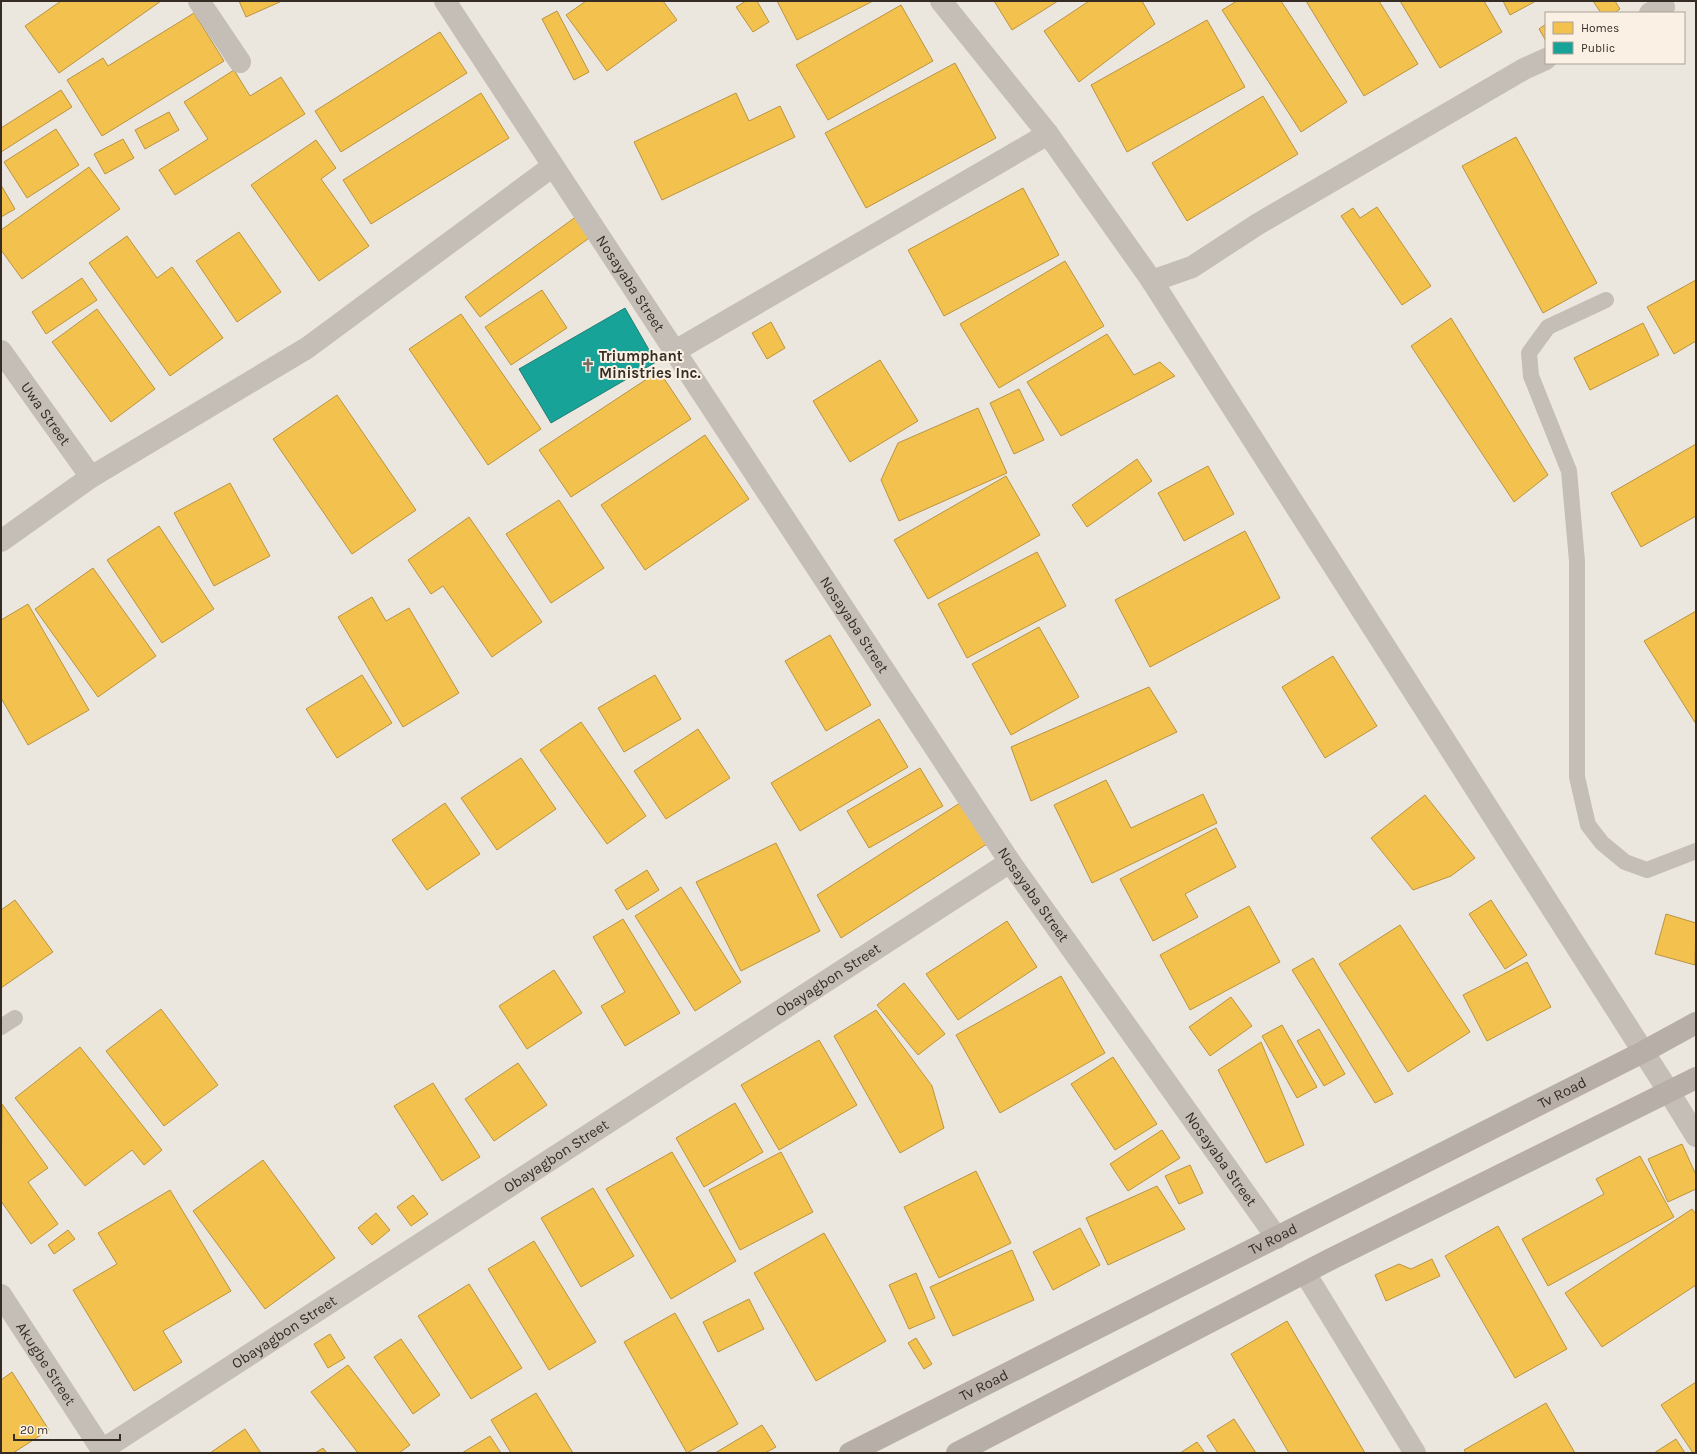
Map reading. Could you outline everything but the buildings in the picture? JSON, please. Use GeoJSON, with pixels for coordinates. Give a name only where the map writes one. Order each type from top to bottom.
{"type":"FeatureCollection","features":[{"type":"Feature","properties":{"kind":"street"},"geometry":{"type":"LineString","coordinates":[[199,1],[240,62]]}},
{"type":"Feature","properties":{"kind":"street","name":"Nosayaba Street"},"geometry":{"type":"LineString","coordinates":[[446,1],[1010,862],[1277,1238]]}},
{"type":"Feature","properties":{"kind":"street"},"geometry":{"type":"LineString","coordinates":[[941,1],[1048,134],[1152,281],[1696,1136]]}},
{"type":"Feature","properties":{"kind":"street"},"geometry":{"type":"LineString","coordinates":[[1152,281],[1192,267],[1258,224],[1524,69],[1545,59]]}},
{"type":"Feature","properties":{"kind":"street"},"geometry":{"type":"LineString","coordinates":[[675,351],[1048,134]]}},
{"type":"Feature","properties":{"kind":"street"},"geometry":{"type":"LineString","coordinates":[[1,541],[91,477],[307,348],[554,166]]}},
{"type":"Feature","properties":{"kind":"street","name":"Uwa Street"},"geometry":{"type":"LineString","coordinates":[[1,351],[91,477]]}},
{"type":"Feature","properties":{"kind":"street","name":"Obayagbon Street"},"geometry":{"type":"LineString","coordinates":[[103,1452],[1010,862]]}},
{"type":"Feature","properties":{"kind":"street","name":"Tv Road"},"geometry":{"type":"LineString","coordinates":[[850,1453],[1643,1052],[1696,1023]]}},
{"type":"Feature","properties":{"kind":"street"},"geometry":{"type":"LineString","coordinates":[[957,1453],[1305,1273],[1696,1078]]}},
{"type":"Feature","properties":{"kind":"street"},"geometry":{"type":"LineString","coordinates":[[1305,1273],[1415,1453]]}},
{"type":"Feature","properties":{"kind":"street","name":"Akugbe Street"},"geometry":{"type":"LineString","coordinates":[[1,1295],[103,1452]]}},
{"type":"Feature","properties":{"kind":"lane"},"geometry":{"type":"LineString","coordinates":[[1606,300],[1548,327],[1529,353],[1531,376],[1569,472],[1577,561],[1577,777],[1588,825],[1602,843],[1625,862],[1647,870],[1696,851]]}},
{"type":"Feature","properties":{"kind":"lane"},"geometry":{"type":"LineString","coordinates":[[1,1027],[15,1018]]}},
{"type":"Feature","properties":{"kind":"place","name":"Triumphant Ministries Inc."},"geometry":{"type":"Point","coordinates":[588,365]}}]}
